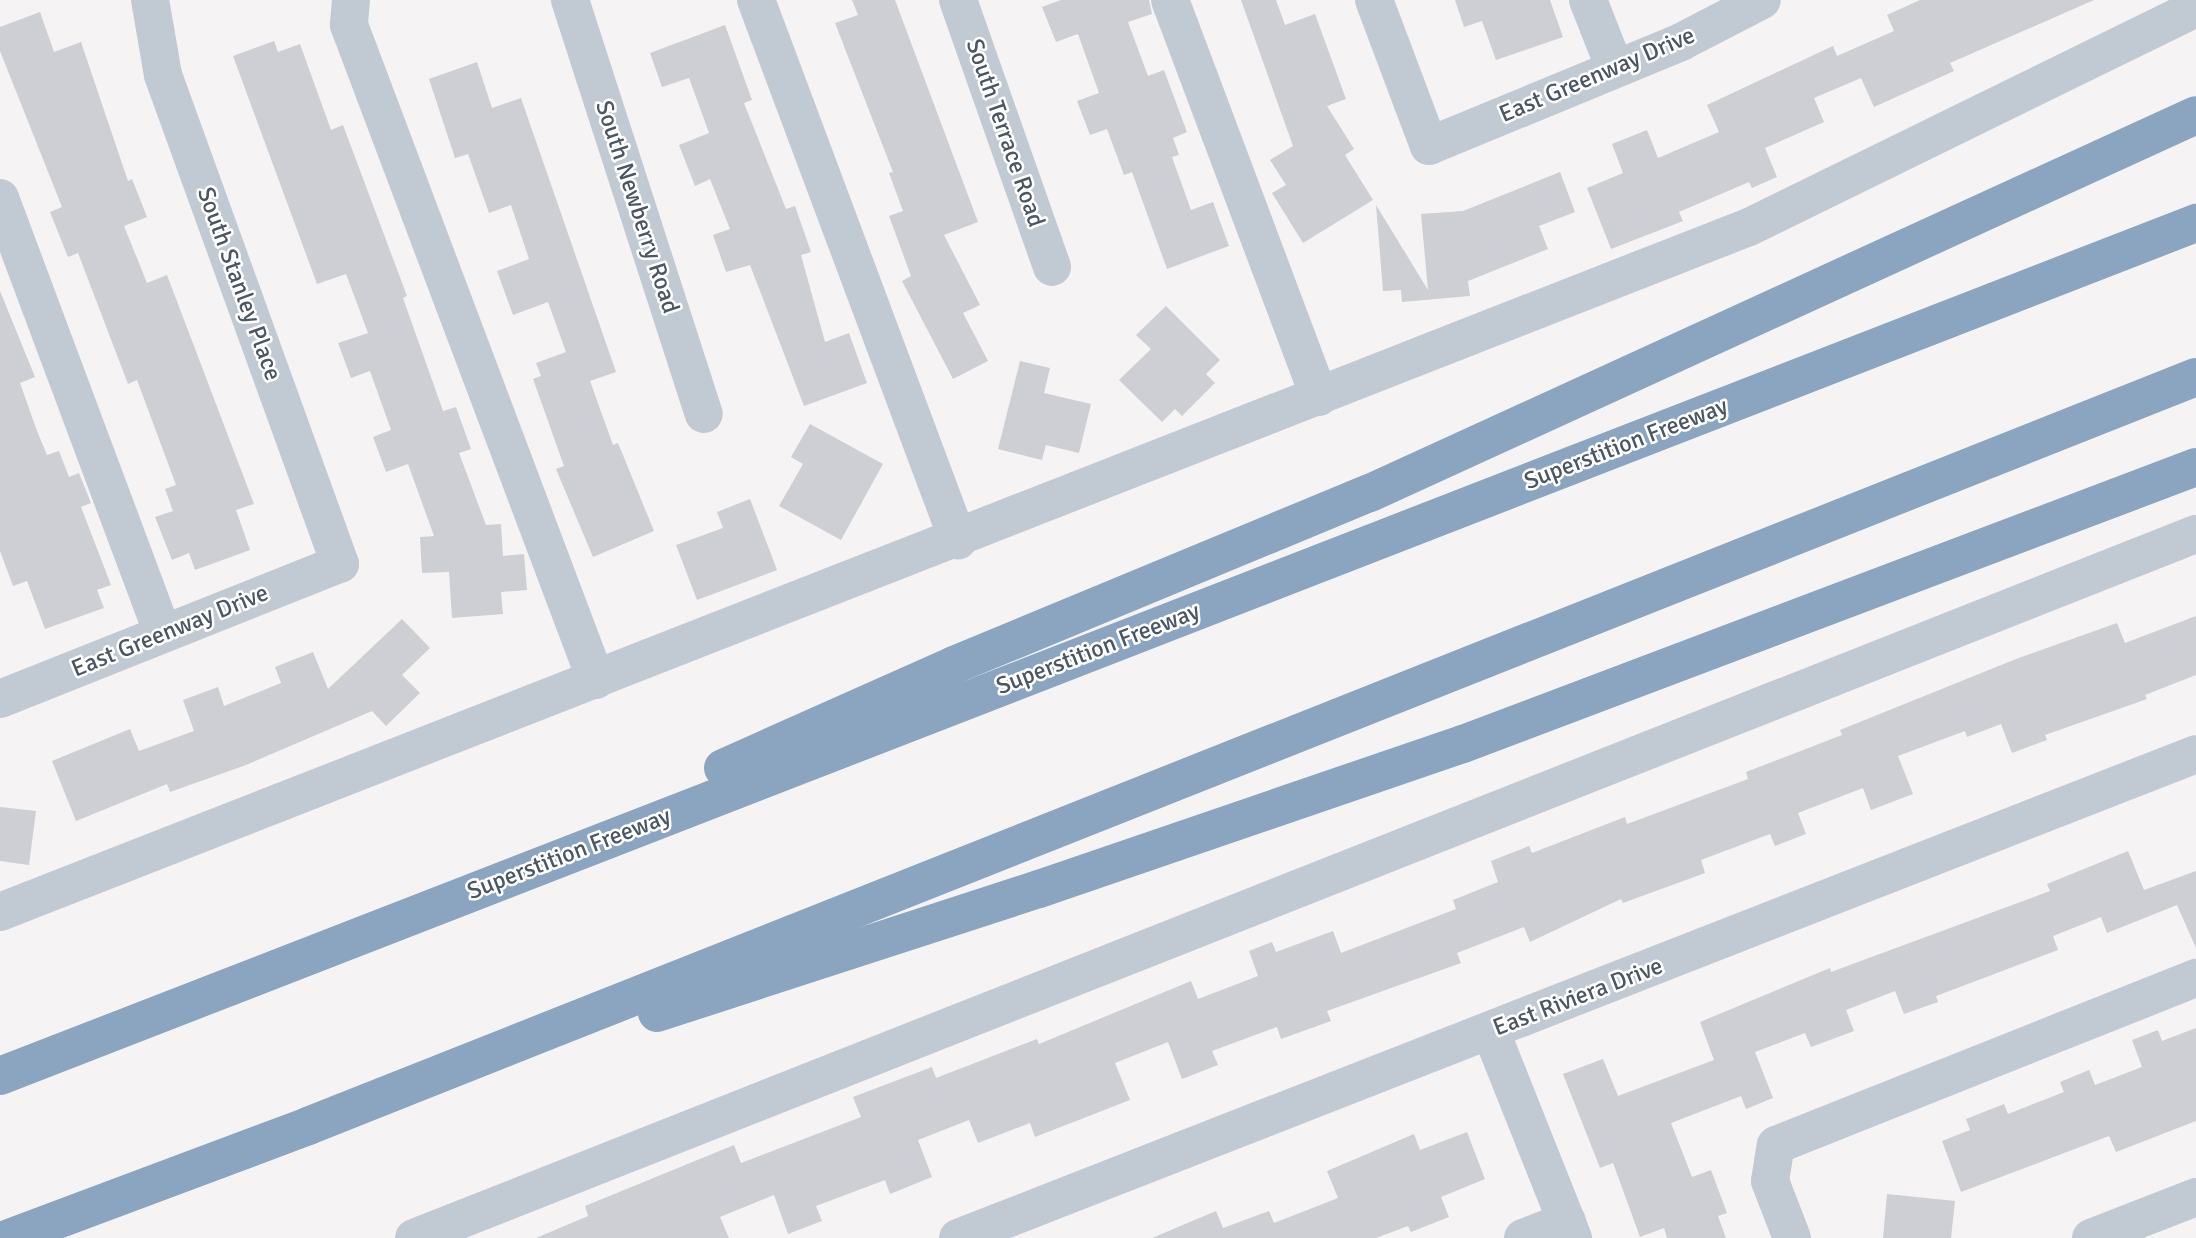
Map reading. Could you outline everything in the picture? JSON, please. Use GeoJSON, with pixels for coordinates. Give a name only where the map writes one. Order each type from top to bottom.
{"type":"FeatureCollection","features":[{"type":"Feature","properties":{"kind":"highway"},"geometry":{"type":"LineString","coordinates":[[247,978],[954,665],[1370,493],[2196,115]]}},
{"type":"Feature","properties":{"kind":"highway","name":"Superstition Freeway"},"geometry":{"type":"LineString","coordinates":[[0,1076],[2196,223]]}},
{"type":"Feature","properties":{"kind":"highway"},"geometry":{"type":"LineString","coordinates":[[9,1238],[308,1126],[2196,377]]}},
{"type":"Feature","properties":{"kind":"highway"},"geometry":{"type":"LineString","coordinates":[[308,1126],[1039,889],[1463,744],[2196,467]]}},
{"type":"Feature","properties":{"kind":"street","name":"South Stanley Place"},"geometry":{"type":"LineString","coordinates":[[150,0],[163,75],[340,564]]}},
{"type":"Feature","properties":{"kind":"street"},"geometry":{"type":"LineString","coordinates":[[351,0],[349,25],[596,680]]}},
{"type":"Feature","properties":{"kind":"street","name":"South Newberry Road"},"geometry":{"type":"LineString","coordinates":[[570,0],[704,414]]}},
{"type":"Feature","properties":{"kind":"street"},"geometry":{"type":"LineString","coordinates":[[756,0],[958,540]]}},
{"type":"Feature","properties":{"kind":"street","name":"South Terrace Road"},"geometry":{"type":"LineString","coordinates":[[958,0],[1052,267]]}},
{"type":"Feature","properties":{"kind":"street"},"geometry":{"type":"LineString","coordinates":[[1170,0],[1319,397]]}},
{"type":"Feature","properties":{"kind":"street","name":"East Greenway Drive"},"geometry":{"type":"LineString","coordinates":[[1374,0],[1429,146],[1615,69],[1762,0]]}},
{"type":"Feature","properties":{"kind":"street"},"geometry":{"type":"LineString","coordinates":[[1588,0],[1615,69]]}},
{"type":"Feature","properties":{"kind":"street"},"geometry":{"type":"LineString","coordinates":[[0,912],[958,540],[1749,227],[2196,8]]}},
{"type":"Feature","properties":{"kind":"street"},"geometry":{"type":"LineString","coordinates":[[0,198],[163,634]]}},
{"type":"Feature","properties":{"kind":"street"},"geometry":{"type":"LineString","coordinates":[[414,1238],[2196,534]]}},
{"type":"Feature","properties":{"kind":"street","name":"East Greenway Drive"},"geometry":{"type":"LineString","coordinates":[[0,699],[340,564]]}},
{"type":"Feature","properties":{"kind":"street","name":"East Riviera Drive"},"geometry":{"type":"LineString","coordinates":[[958,1238],[1491,1032],[2196,754]]}},
{"type":"Feature","properties":{"kind":"street"},"geometry":{"type":"LineString","coordinates":[[1792,1238],[1770,1181],[1776,1145],[2196,978]]}},
{"type":"Feature","properties":{"kind":"street"},"geometry":{"type":"LineString","coordinates":[[1491,1032],[1570,1229],[1522,1238]]}},
{"type":"Feature","properties":{"kind":"street"},"geometry":{"type":"LineString","coordinates":[[2091,1238],[2196,1197]]}},
{"type":"Feature","properties":{"kind":"building"},"geometry":{"type":"Polygon","coordinates":[[[852,0],[895,0],[978,222],[944,235],[980,305],[963,313],[988,361],[953,379],[902,281],[911,276],[889,216],[903,211],[889,173],[893,172],[835,23],[858,15],[852,0]]]}},
{"type":"Feature","properties":{"kind":"building"},"geometry":{"type":"Polygon","coordinates":[[[1061,0],[1149,0],[1152,14],[1128,22],[1148,76],[1164,70],[1187,132],[1173,138],[1179,155],[1172,157],[1191,210],[1213,202],[1229,246],[1167,269],[1132,172],[1124,175],[1107,129],[1090,135],[1077,101],[1099,93],[1078,34],[1056,42],[1042,7],[1061,0]]]}},
{"type":"Feature","properties":{"kind":"building"},"geometry":{"type":"Polygon","coordinates":[[[1241,0],[1276,0],[1285,25],[1315,14],[1346,99],[1327,106],[1354,149],[1345,155],[1373,200],[1303,243],[1272,193],[1286,185],[1270,160],[1293,146],[1241,0]]]}},
{"type":"Feature","properties":{"kind":"building"},"geometry":{"type":"Polygon","coordinates":[[[1455,0],[1550,0],[1563,37],[1496,60],[1482,21],[1464,27],[1455,0]]]}},
{"type":"Feature","properties":{"kind":"building"},"geometry":{"type":"Polygon","coordinates":[[[1920,0],[2094,0],[1950,63],[1954,71],[1874,107],[1861,78],[1814,98],[1824,122],[1765,148],[1777,177],[1752,188],[1749,182],[1679,212],[1683,221],[1611,249],[1587,188],[1623,173],[1612,144],[1647,130],[1658,158],[1719,132],[1707,105],[1833,46],[1837,56],[1894,31],[1887,15],[1920,0]]]}},
{"type":"Feature","properties":{"kind":"building"},"geometry":{"type":"Polygon","coordinates":[[[40,12],[54,52],[81,42],[128,181],[132,179],[147,217],[124,226],[147,283],[167,275],[254,504],[236,510],[250,550],[195,570],[189,553],[172,560],[155,517],[173,511],[165,489],[176,485],[137,380],[128,384],[78,253],[68,257],[50,212],[62,207],[0,51],[0,27],[40,12]]]}},
{"type":"Feature","properties":{"kind":"building"},"geometry":{"type":"Polygon","coordinates":[[[725,25],[752,100],[744,103],[786,209],[795,206],[811,252],[801,255],[825,342],[849,333],[867,383],[804,406],[750,265],[726,272],[713,235],[730,229],[710,179],[695,186],[679,145],[709,133],[689,78],[662,87],[650,53],[725,25]]]}},
{"type":"Feature","properties":{"kind":"building"},"geometry":{"type":"Polygon","coordinates":[[[274,41],[278,52],[300,44],[331,130],[343,125],[407,296],[403,298],[443,411],[456,407],[471,449],[459,453],[486,525],[501,524],[503,556],[524,554],[527,590],[501,592],[503,614],[452,618],[449,572],[422,573],[420,537],[434,536],[408,464],[386,472],[373,437],[391,430],[370,371],[351,378],[338,343],[368,333],[346,274],[317,284],[233,56],[274,41]]]}},
{"type":"Feature","properties":{"kind":"building"},"geometry":{"type":"Polygon","coordinates":[[[477,62],[492,108],[521,98],[616,372],[590,381],[613,445],[618,443],[654,531],[593,557],[556,469],[564,466],[533,379],[541,376],[536,363],[566,352],[548,302],[513,315],[497,271],[529,259],[511,205],[489,213],[468,154],[455,158],[429,79],[477,62]]]}},
{"type":"Feature","properties":{"kind":"building"},"geometry":{"type":"Polygon","coordinates":[[[1560,172],[1575,212],[1539,226],[1548,249],[1468,281],[1470,296],[1402,302],[1401,290],[1383,291],[1376,205],[1428,290],[1421,214],[1463,211],[1560,172]]]}},
{"type":"Feature","properties":{"kind":"building"},"geometry":{"type":"Polygon","coordinates":[[[0,291],[35,377],[20,383],[37,431],[47,455],[59,451],[69,477],[79,473],[91,503],[81,507],[111,585],[97,590],[104,608],[45,629],[27,581],[13,586],[0,551],[0,291]]]}},
{"type":"Feature","properties":{"kind":"building"},"geometry":{"type":"Polygon","coordinates":[[[1166,306],[1220,360],[1206,374],[1215,383],[1182,416],[1175,409],[1162,422],[1119,380],[1151,349],[1136,335],[1166,306]]]}},
{"type":"Feature","properties":{"kind":"building"},"geometry":{"type":"Polygon","coordinates":[[[1020,361],[1050,368],[1044,393],[1091,404],[1079,453],[1046,445],[1042,460],[998,449],[1020,361]]]}},
{"type":"Feature","properties":{"kind":"building"},"geometry":{"type":"Polygon","coordinates":[[[810,424],[883,464],[841,540],[779,506],[803,464],[791,457],[810,424]]]}},
{"type":"Feature","properties":{"kind":"building"},"geometry":{"type":"Polygon","coordinates":[[[750,499],[777,570],[697,600],[676,545],[723,528],[717,512],[750,499]]]}},
{"type":"Feature","properties":{"kind":"building"},"geometry":{"type":"Polygon","coordinates":[[[2196,616],[2196,675],[2145,695],[2147,699],[2045,735],[2047,740],[2012,753],[2001,724],[1967,737],[1965,731],[1898,756],[1913,794],[1871,810],[1863,788],[1798,813],[1806,834],[1775,846],[1770,834],[1701,860],[1705,873],[1623,903],[1621,899],[1530,942],[1524,927],[1457,953],[1461,963],[1327,1011],[1331,1021],[1281,1039],[1277,1027],[1212,1051],[1218,1065],[1182,1079],[1168,1042],[1115,1063],[1130,1100],[1035,1137],[1030,1123],[978,1143],[969,1120],[918,1140],[932,1177],[890,1194],[885,1180],[816,1206],[822,1221],[788,1234],[774,1195],[720,1217],[729,1238],[536,1238],[588,1216],[585,1206],[734,1145],[741,1163],[861,1117],[853,1097],[932,1067],[936,1078],[1037,1039],[1039,1044],[1191,981],[1198,999],[1258,976],[1249,951],[1272,942],[1276,952],[1333,931],[1341,953],[1456,909],[1453,900],[1498,882],[1491,861],[1529,846],[1532,853],[1625,817],[1627,824],[1748,779],[1746,772],[1842,735],[1840,730],[2016,659],[2117,623],[2125,643],[2196,616]]]}},
{"type":"Feature","properties":{"kind":"building"},"geometry":{"type":"Polygon","coordinates":[[[402,619],[430,648],[402,675],[420,693],[386,726],[372,711],[246,765],[170,792],[167,784],[76,821],[52,761],[130,729],[139,751],[194,731],[183,700],[218,687],[224,706],[281,683],[275,667],[313,652],[328,689],[402,619]]]}},
{"type":"Feature","properties":{"kind":"building"},"geometry":{"type":"Polygon","coordinates":[[[0,807],[36,811],[29,865],[0,861],[0,807]]]}},
{"type":"Feature","properties":{"kind":"building"},"geometry":{"type":"Polygon","coordinates":[[[2128,851],[2144,890],[2196,871],[2196,948],[2177,905],[2107,933],[2101,917],[2053,936],[2058,950],[1936,996],[1938,1002],[1904,1014],[1895,991],[1846,1010],[1854,1031],[1811,1047],[1805,1033],[1755,1052],[1773,1098],[1746,1109],[1741,1096],[1671,1123],[1692,1177],[1711,1170],[1727,1213],[1718,1216],[1726,1238],[1667,1238],[1664,1228],[1640,1237],[1613,1163],[1600,1168],[1563,1074],[1603,1059],[1618,1096],[1714,1060],[1700,1022],[1830,968],[1831,972],[2050,891],[2047,884],[2128,851]]]}},
{"type":"Feature","properties":{"kind":"building"},"geometry":{"type":"Polygon","coordinates":[[[2196,1028],[2196,1121],[2116,1152],[2109,1136],[1961,1192],[1942,1141],[1970,1130],[1966,1119],[2004,1104],[2008,1114],[2064,1092],[2060,1082],[2089,1070],[2095,1085],[2142,1067],[2132,1040],[2158,1030],[2162,1041],[2196,1028]]]}},
{"type":"Feature","properties":{"kind":"building"},"geometry":{"type":"Polygon","coordinates":[[[1467,1132],[1485,1179],[1441,1197],[1449,1217],[1411,1232],[1408,1226],[1376,1238],[1152,1238],[1216,1211],[1223,1228],[1269,1211],[1274,1223],[1338,1198],[1327,1171],[1414,1134],[1420,1150],[1467,1132]]]}},
{"type":"Feature","properties":{"kind":"building"},"geometry":{"type":"Polygon","coordinates":[[[1887,1194],[1955,1201],[1951,1238],[1883,1238],[1887,1194]]]}}]}
